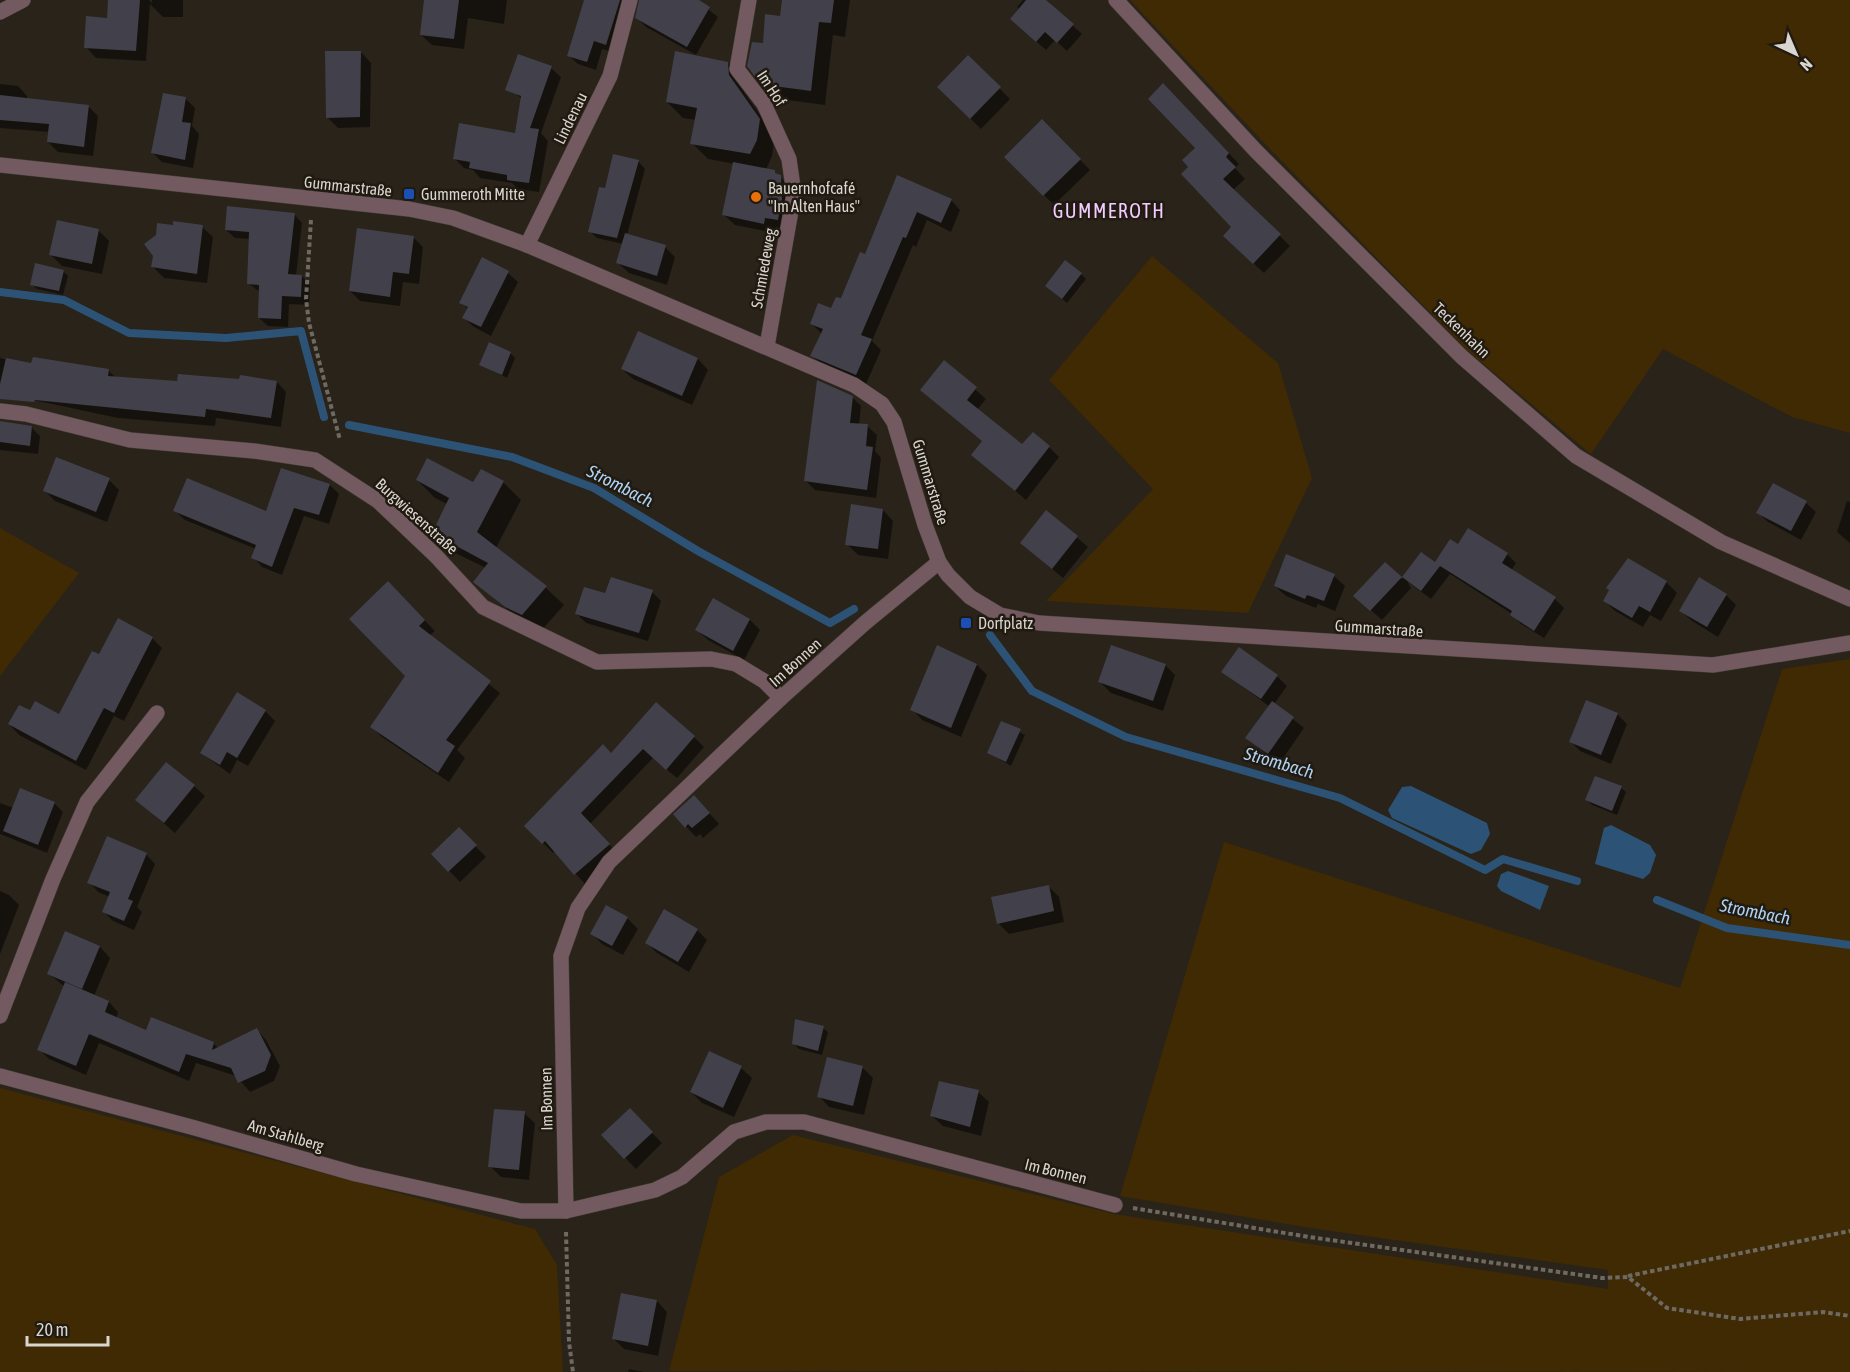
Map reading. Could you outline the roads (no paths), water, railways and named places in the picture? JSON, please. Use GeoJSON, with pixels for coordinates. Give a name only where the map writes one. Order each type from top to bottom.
{"type":"FeatureCollection","features":[{"type":"Feature","properties":{"kind":"street"},"geometry":{"type":"LineString","coordinates":[[0,12],[23,0]]}},
{"type":"Feature","properties":{"kind":"street","name":"Lindenau"},"geometry":{"type":"LineString","coordinates":[[527,245],[610,76],[630,0]]}},
{"type":"Feature","properties":{"kind":"street","name":"Im Hof"},"geometry":{"type":"LineString","coordinates":[[749,0],[737,69],[764,104],[789,159]]}},
{"type":"Feature","properties":{"kind":"street","name":"Teckenhahn"},"geometry":{"type":"LineString","coordinates":[[1116,0],[1256,152],[1462,357],[1576,456],[1721,542],[1850,598]]}},
{"type":"Feature","properties":{"kind":"street","name":"Schmiedeweg"},"geometry":{"type":"LineString","coordinates":[[767,346],[794,194],[789,159]]}},
{"type":"Feature","properties":{"kind":"street","name":"Gummarstraße"},"geometry":{"type":"LineString","coordinates":[[0,165],[409,209],[453,218],[527,245],[854,385],[882,404],[894,422],[925,525],[939,562],[970,597],[1000,615],[1039,623],[1713,665],[1850,643]]}},
{"type":"Feature","properties":{"kind":"street","name":"Burgwiesenstraße"},"geometry":{"type":"LineString","coordinates":[[0,411],[26,414],[130,440],[254,451],[315,460],[378,501],[436,556],[483,608],[597,662],[711,659],[736,664],[764,681],[781,698]]}},
{"type":"Feature","properties":{"kind":"street","name":"Im Bonnen"},"geometry":{"type":"LineString","coordinates":[[939,562],[866,622],[781,698],[609,862],[578,908],[561,956],[566,1211],[655,1190],[682,1177],[734,1132],[766,1122],[804,1122],[1115,1205]]}},
{"type":"Feature","properties":{"kind":"street"},"geometry":{"type":"LineString","coordinates":[[0,1016],[49,889],[87,802],[157,713]]}},
{"type":"Feature","properties":{"kind":"street","name":"Am Stahlberg"},"geometry":{"type":"LineString","coordinates":[[0,1076],[356,1174],[521,1211],[566,1211]]}},
{"type":"Feature","properties":{"kind":"water"},"geometry":{"type":"Polygon","coordinates":[[[1411,786],[1487,823],[1490,834],[1481,850],[1471,854],[1392,818],[1388,810],[1402,787],[1411,786]]]}},
{"type":"Feature","properties":{"kind":"water"},"geometry":{"type":"Polygon","coordinates":[[[1611,825],[1650,845],[1656,855],[1650,873],[1643,879],[1595,864],[1604,828],[1611,825]]]}},
{"type":"Feature","properties":{"kind":"water"},"geometry":{"type":"Polygon","coordinates":[[[1508,871],[1549,886],[1540,910],[1501,891],[1497,886],[1501,874],[1508,871]]]}},
{"type":"Feature","properties":{"kind":"waterway","name":"Strombach"},"geometry":{"type":"LineString","coordinates":[[0,292],[64,300],[129,333],[226,338],[301,331],[324,417]]}},
{"type":"Feature","properties":{"kind":"waterway","name":"Strombach"},"geometry":{"type":"LineString","coordinates":[[349,425],[512,457],[594,488],[698,551],[830,623],[854,609]]}},
{"type":"Feature","properties":{"kind":"waterway","name":"Strombach"},"geometry":{"type":"LineString","coordinates":[[990,635],[1032,691],[1126,737],[1340,798],[1485,870],[1503,859],[1577,881]]}},
{"type":"Feature","properties":{"kind":"waterway","name":"Strombach"},"geometry":{"type":"LineString","coordinates":[[1657,900],[1727,928],[1850,945]]}},
{"type":"Feature","properties":{"kind":"place","name":"Gummeroth Mitte"},"geometry":{"type":"Point","coordinates":[409,194]}},
{"type":"Feature","properties":{"kind":"place","name":"Bauernhofcafé \"Im Alten Haus\""},"geometry":{"type":"Point","coordinates":[756,197]}},
{"type":"Feature","properties":{"kind":"place","name":"Dorfplatz"},"geometry":{"type":"Point","coordinates":[966,623]}},
{"type":"Feature","properties":{"kind":"district","name":"GUMMEROTH"},"geometry":{"type":"Point","coordinates":[1109,211]}}]}
